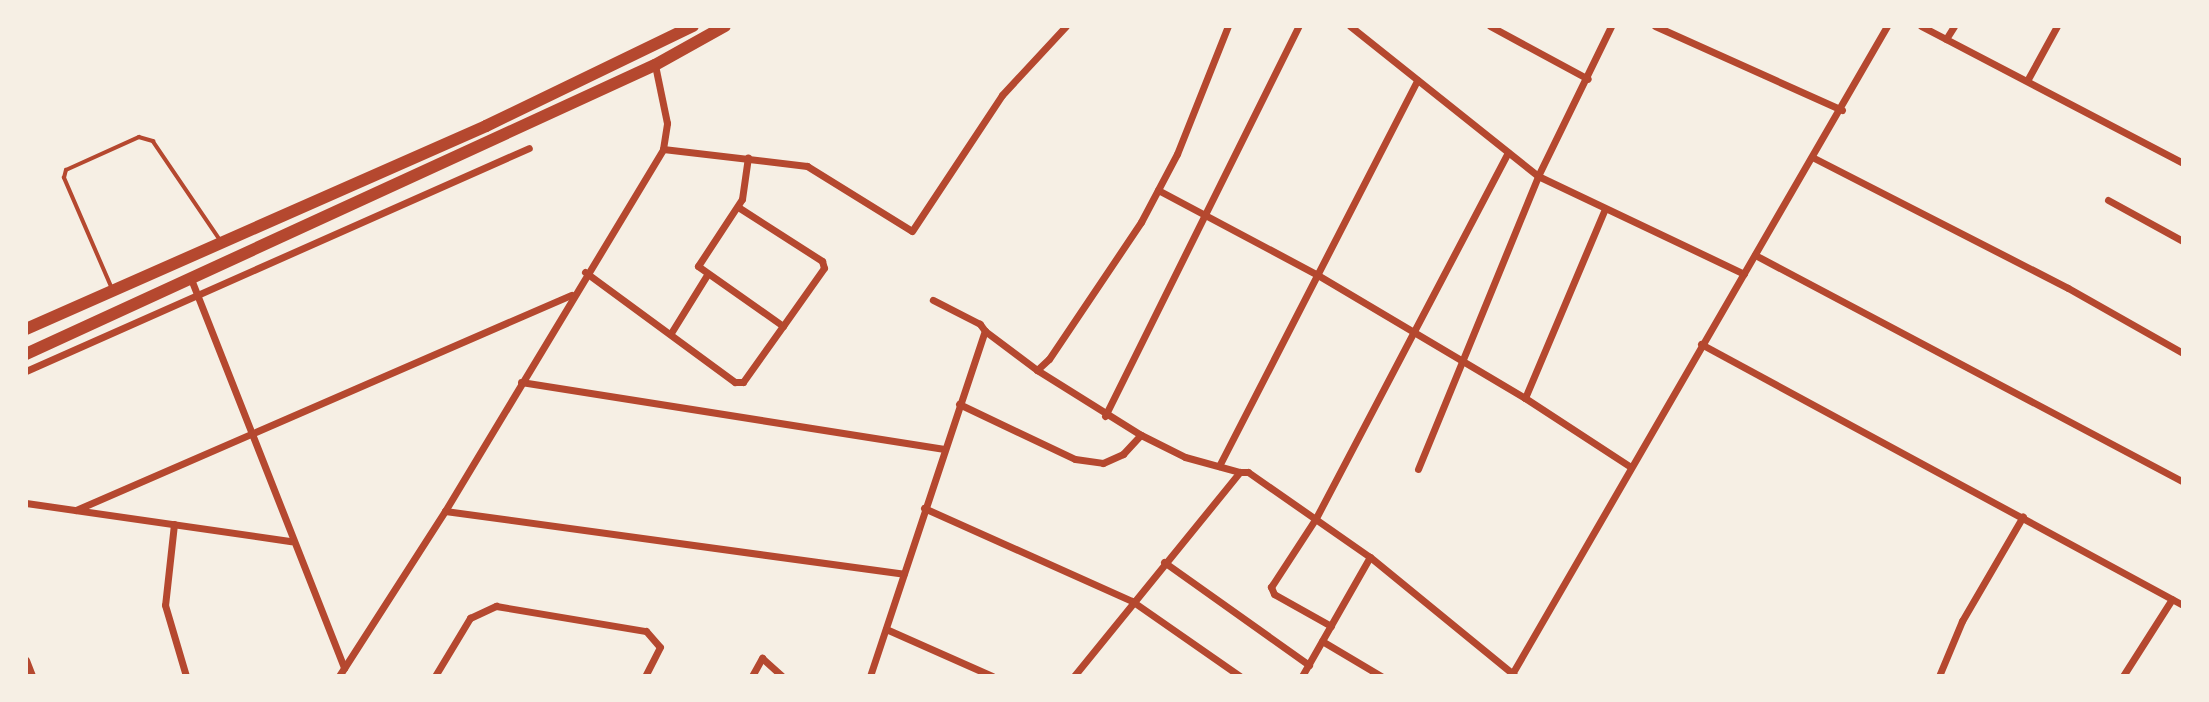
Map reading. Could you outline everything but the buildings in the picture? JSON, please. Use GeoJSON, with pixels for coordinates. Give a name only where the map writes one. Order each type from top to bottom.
{"type":"FeatureCollection","features":[{"type":"Feature","properties":{"kind":"highway"},"geometry":{"type":"LineString","coordinates":[[26,329],[486,126],[693,26]]}},
{"type":"Feature","properties":{"kind":"highway"},"geometry":{"type":"LineString","coordinates":[[26,354],[655,65],[725,26]]}},
{"type":"Feature","properties":{"kind":"street"},"geometry":{"type":"LineString","coordinates":[[663,149],[807,166],[912,231],[1002,95],[1066,26]]}},
{"type":"Feature","properties":{"kind":"street"},"geometry":{"type":"LineString","coordinates":[[1037,370],[1121,254],[1158,190],[1205,89],[1228,26]]}},
{"type":"Feature","properties":{"kind":"street"},"geometry":{"type":"LineString","coordinates":[[1105,416],[1207,218],[1298,26]]}},
{"type":"Feature","properties":{"kind":"street"},"geometry":{"type":"LineString","coordinates":[[1350,26],[1538,176],[1604,211],[1744,274]]}},
{"type":"Feature","properties":{"kind":"street"},"geometry":{"type":"LineString","coordinates":[[1490,26],[1588,79]]}},
{"type":"Feature","properties":{"kind":"street"},"geometry":{"type":"LineString","coordinates":[[1418,469],[1538,176],[1588,79],[1611,26]]}},
{"type":"Feature","properties":{"kind":"street"},"geometry":{"type":"LineString","coordinates":[[1655,26],[1842,110]]}},
{"type":"Feature","properties":{"kind":"street"},"geometry":{"type":"LineString","coordinates":[[933,300],[980,324],[985,331],[1037,370],[1105,416],[1185,457],[1248,472],[1370,557],[1513,675],[1701,344],[1842,110],[1886,26]]}},
{"type":"Feature","properties":{"kind":"street"},"geometry":{"type":"LineString","coordinates":[[1921,26],[2028,79],[2183,163]]}},
{"type":"Feature","properties":{"kind":"street"},"geometry":{"type":"LineString","coordinates":[[1946,39],[1954,26]]}},
{"type":"Feature","properties":{"kind":"street"},"geometry":{"type":"LineString","coordinates":[[2028,79],[2057,26]]}},
{"type":"Feature","properties":{"kind":"street"},"geometry":{"type":"LineString","coordinates":[[342,672],[445,511],[571,295],[663,149],[667,123],[655,65]]}},
{"type":"Feature","properties":{"kind":"street"},"geometry":{"type":"LineString","coordinates":[[1219,466],[1417,80]]}},
{"type":"Feature","properties":{"kind":"street"},"geometry":{"type":"LineString","coordinates":[[26,371],[529,148]]}},
{"type":"Feature","properties":{"kind":"street"},"geometry":{"type":"LineString","coordinates":[[1331,626],[1271,591],[1316,518],[1417,332],[1508,152]]}},
{"type":"Feature","properties":{"kind":"street"},"geometry":{"type":"LineString","coordinates":[[748,157],[746,190],[738,207],[698,265],[707,275],[783,326]]}},
{"type":"Feature","properties":{"kind":"street"},"geometry":{"type":"LineString","coordinates":[[1814,158],[2068,288],[2183,353]]}},
{"type":"Feature","properties":{"kind":"street"},"geometry":{"type":"LineString","coordinates":[[1158,190],[1316,274],[1417,332],[1462,363],[1525,398],[1631,467]]}},
{"type":"Feature","properties":{"kind":"street"},"geometry":{"type":"LineString","coordinates":[[2108,200],[2183,242]]}},
{"type":"Feature","properties":{"kind":"street"},"geometry":{"type":"LineString","coordinates":[[585,272],[741,383],[824,268],[822,261],[738,207]]}},
{"type":"Feature","properties":{"kind":"street"},"geometry":{"type":"LineString","coordinates":[[1525,398],[1604,211]]}},
{"type":"Feature","properties":{"kind":"street"},"geometry":{"type":"LineString","coordinates":[[1755,255],[2183,482]]}},
{"type":"Feature","properties":{"kind":"street"},"geometry":{"type":"LineString","coordinates":[[671,334],[707,275]]}},
{"type":"Feature","properties":{"kind":"street"},"geometry":{"type":"LineString","coordinates":[[191,279],[342,672]]}},
{"type":"Feature","properties":{"kind":"street"},"geometry":{"type":"LineString","coordinates":[[76,510],[253,437],[571,295]]}},
{"type":"Feature","properties":{"kind":"street"},"geometry":{"type":"LineString","coordinates":[[870,676],[943,449],[985,331]]}},
{"type":"Feature","properties":{"kind":"street"},"geometry":{"type":"LineString","coordinates":[[1701,344],[2183,605]]}},
{"type":"Feature","properties":{"kind":"street"},"geometry":{"type":"LineString","coordinates":[[521,382],[943,449]]}},
{"type":"Feature","properties":{"kind":"street"},"geometry":{"type":"LineString","coordinates":[[959,404],[1075,459],[1102,463],[1123,454],[1141,435]]}},
{"type":"Feature","properties":{"kind":"street"},"geometry":{"type":"LineString","coordinates":[[1074,676],[1132,601],[1240,472]]}},
{"type":"Feature","properties":{"kind":"street"},"geometry":{"type":"LineString","coordinates":[[26,503],[291,541]]}},
{"type":"Feature","properties":{"kind":"street"},"geometry":{"type":"LineString","coordinates":[[925,508],[1132,601],[1240,676]]}},
{"type":"Feature","properties":{"kind":"street"},"geometry":{"type":"LineString","coordinates":[[445,511],[904,574]]}},
{"type":"Feature","properties":{"kind":"street"},"geometry":{"type":"LineString","coordinates":[[1939,676],[1962,621],[2023,516]]}},
{"type":"Feature","properties":{"kind":"street"},"geometry":{"type":"LineString","coordinates":[[174,524],[165,605],[186,676]]}},
{"type":"Feature","properties":{"kind":"street"},"geometry":{"type":"LineString","coordinates":[[1302,676],[1370,557]]}},
{"type":"Feature","properties":{"kind":"street"},"geometry":{"type":"LineString","coordinates":[[1164,562],[1309,665]]}},
{"type":"Feature","properties":{"kind":"street"},"geometry":{"type":"LineString","coordinates":[[2123,676],[2172,599]]}},
{"type":"Feature","properties":{"kind":"street"},"geometry":{"type":"LineString","coordinates":[[435,676],[470,618],[496,606],[646,631],[660,647],[645,676]]}},
{"type":"Feature","properties":{"kind":"street"},"geometry":{"type":"LineString","coordinates":[[887,629],[992,676]]}},
{"type":"Feature","properties":{"kind":"street"},"geometry":{"type":"LineString","coordinates":[[1322,641],[1381,676]]}},
{"type":"Feature","properties":{"kind":"street"},"geometry":{"type":"LineString","coordinates":[[752,676],[762,659],[782,676]]}},
{"type":"Feature","properties":{"kind":"street"},"geometry":{"type":"LineString","coordinates":[[26,660],[32,676]]}},
{"type":"Feature","properties":{"kind":"lane"},"geometry":{"type":"LineString","coordinates":[[113,291],[64,178],[66,170],[139,137],[153,141],[222,243]]}}]}
